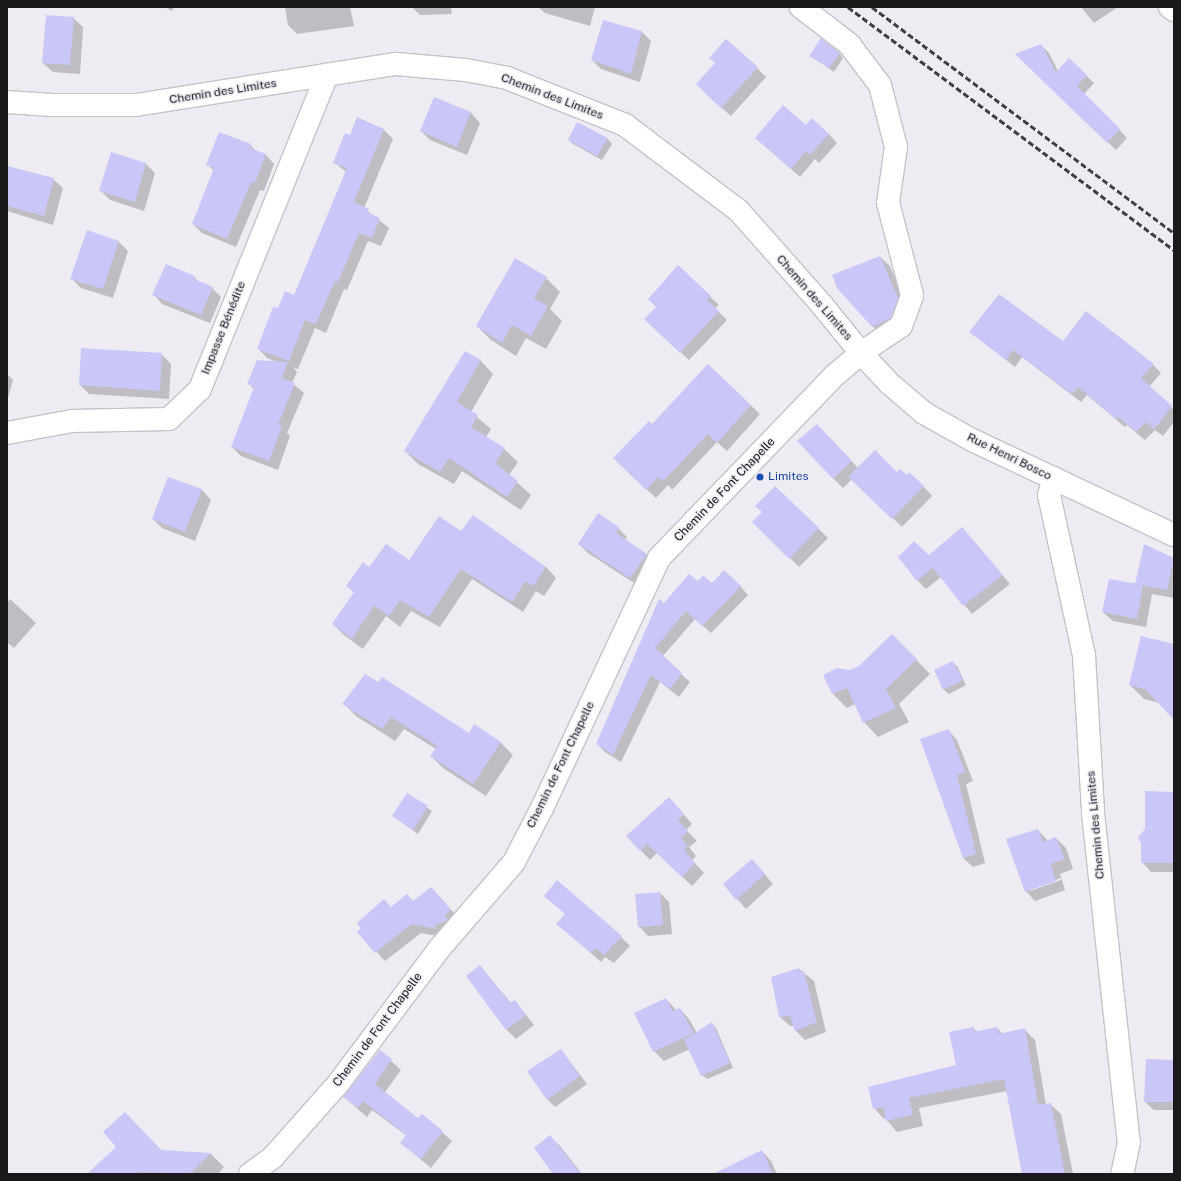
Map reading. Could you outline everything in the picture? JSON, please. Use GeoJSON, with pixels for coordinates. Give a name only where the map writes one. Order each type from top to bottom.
{"type":"FeatureCollection","features":[{"type":"Feature","properties":{"kind":"street","name":"Chemin de Font Chapelle"},"geometry":{"type":"LineString","coordinates":[[250,1174],[273,1156],[336,1085],[439,949],[514,862],[543,806],[659,558],[835,375],[861,353],[901,326],[912,295],[888,204],[896,147],[880,85],[849,44],[801,7]]}},
{"type":"Feature","properties":{"kind":"street"},"geometry":{"type":"LineString","coordinates":[[1170,7],[1174,10]]}},
{"type":"Feature","properties":{"kind":"street","name":"Chemin des Limites"},"geometry":{"type":"LineString","coordinates":[[7,102],[52,105],[136,105],[396,64],[466,70],[507,78],[625,125],[738,210],[822,304],[861,353]]}},
{"type":"Feature","properties":{"kind":"street","name":"Impasse Bénédite"},"geometry":{"type":"LineString","coordinates":[[7,433],[72,421],[169,419],[200,389],[327,75]]}},
{"type":"Feature","properties":{"kind":"street","name":"Rue Henri Bosco"},"geometry":{"type":"LineString","coordinates":[[861,353],[890,384],[924,413],[972,440],[1174,535]]}},
{"type":"Feature","properties":{"kind":"street","name":"Chemin des Limites"},"geometry":{"type":"LineString","coordinates":[[1054,478],[1049,495],[1084,655],[1093,813],[1129,1142],[1122,1174]]}},
{"type":"Feature","properties":{"kind":"building"},"geometry":{"type":"Polygon","coordinates":[[[46,15],[74,17],[70,65],[42,63],[46,15]]]}},
{"type":"Feature","properties":{"kind":"building"},"geometry":{"type":"Polygon","coordinates":[[[603,20],[642,31],[631,74],[591,60],[603,20]]]}},
{"type":"Feature","properties":{"kind":"building"},"geometry":{"type":"Polygon","coordinates":[[[821,38],[840,53],[829,68],[809,56],[821,38]]]}},
{"type":"Feature","properties":{"kind":"building"},"geometry":{"type":"Polygon","coordinates":[[[726,39],[758,67],[721,108],[696,84],[715,63],[709,58],[726,39]]]}},
{"type":"Feature","properties":{"kind":"building"},"geometry":{"type":"Polygon","coordinates":[[[1041,44],[1056,72],[1069,58],[1087,75],[1077,86],[1120,129],[1107,143],[1015,54],[1041,44]]]}},
{"type":"Feature","properties":{"kind":"building"},"geometry":{"type":"Polygon","coordinates":[[[434,97],[471,112],[457,147],[420,131],[434,97]]]}},
{"type":"Feature","properties":{"kind":"building"},"geometry":{"type":"Polygon","coordinates":[[[783,105],[806,125],[812,118],[829,134],[810,155],[806,151],[791,169],[755,138],[783,105]]]}},
{"type":"Feature","properties":{"kind":"building"},"geometry":{"type":"Polygon","coordinates":[[[357,117],[384,129],[354,202],[369,209],[367,212],[380,218],[372,238],[359,233],[338,282],[335,281],[316,324],[305,320],[289,361],[257,349],[273,307],[278,308],[285,291],[294,295],[347,168],[333,163],[345,133],[350,135],[357,117]]]}},
{"type":"Feature","properties":{"kind":"building"},"geometry":{"type":"Polygon","coordinates":[[[577,122],[608,138],[597,156],[568,140],[577,122]]]}},
{"type":"Feature","properties":{"kind":"building"},"geometry":{"type":"Polygon","coordinates":[[[219,132],[251,144],[250,148],[266,154],[255,183],[251,182],[227,239],[192,224],[214,168],[206,165],[219,132]]]}},
{"type":"Feature","properties":{"kind":"building"},"geometry":{"type":"Polygon","coordinates":[[[111,152],[146,163],[135,202],[99,191],[111,152]]]}},
{"type":"Feature","properties":{"kind":"building"},"geometry":{"type":"Polygon","coordinates":[[[7,166],[54,178],[44,216],[7,206],[7,166]]]}},
{"type":"Feature","properties":{"kind":"building"},"geometry":{"type":"Polygon","coordinates":[[[87,230],[119,241],[103,289],[70,279],[87,230]]]}},
{"type":"Feature","properties":{"kind":"building"},"geometry":{"type":"Polygon","coordinates":[[[880,256],[898,298],[891,318],[872,327],[837,288],[832,275],[880,256]]]}},
{"type":"Feature","properties":{"kind":"building"},"geometry":{"type":"Polygon","coordinates":[[[515,258],[547,277],[534,298],[548,306],[531,336],[512,325],[502,343],[476,326],[515,258]]]}},
{"type":"Feature","properties":{"kind":"building"},"geometry":{"type":"Polygon","coordinates":[[[166,264],[195,276],[194,279],[213,287],[201,315],[152,295],[166,264]]]}},
{"type":"Feature","properties":{"kind":"building"},"geometry":{"type":"Polygon","coordinates":[[[678,265],[711,296],[707,300],[719,311],[680,353],[644,319],[656,307],[648,299],[678,265]]]}},
{"type":"Feature","properties":{"kind":"building"},"geometry":{"type":"Polygon","coordinates":[[[999,294],[1063,341],[1086,311],[1154,364],[1141,378],[1172,406],[1154,429],[1146,422],[1136,432],[1118,417],[1116,419],[1078,387],[1072,394],[1013,350],[1006,360],[969,332],[999,294]]]}},
{"type":"Feature","properties":{"kind":"building"},"geometry":{"type":"Polygon","coordinates":[[[81,348],[162,353],[160,391],[79,385],[81,348]]]}},
{"type":"Feature","properties":{"kind":"building"},"geometry":{"type":"Polygon","coordinates":[[[465,351],[481,360],[457,402],[478,415],[471,427],[505,448],[495,463],[518,481],[507,497],[449,458],[440,472],[404,451],[465,351]]]}},
{"type":"Feature","properties":{"kind":"building"},"geometry":{"type":"Polygon","coordinates":[[[257,360],[288,362],[282,378],[295,383],[278,425],[282,426],[269,461],[231,447],[254,387],[247,384],[257,360]]]}},
{"type":"Feature","properties":{"kind":"building"},"geometry":{"type":"Polygon","coordinates":[[[708,364],[751,405],[717,443],[708,434],[663,481],[658,477],[646,490],[613,458],[649,421],[652,424],[708,364]]]}},
{"type":"Feature","properties":{"kind":"building"},"geometry":{"type":"Polygon","coordinates":[[[817,424],[852,461],[833,479],[797,441],[817,424]]]}},
{"type":"Feature","properties":{"kind":"building"},"geometry":{"type":"Polygon","coordinates":[[[875,450],[897,472],[900,469],[907,475],[909,472],[924,486],[892,519],[848,477],[875,450]]]}},
{"type":"Feature","properties":{"kind":"building"},"geometry":{"type":"Polygon","coordinates":[[[168,477],[202,489],[185,532],[152,519],[168,477]]]}},
{"type":"Feature","properties":{"kind":"building"},"geometry":{"type":"Polygon","coordinates":[[[775,486],[819,528],[789,559],[752,522],[762,512],[755,506],[775,486]]]}},
{"type":"Feature","properties":{"kind":"building"},"geometry":{"type":"Polygon","coordinates":[[[598,513],[619,527],[616,533],[647,554],[630,578],[578,544],[598,513]]]}},
{"type":"Feature","properties":{"kind":"building"},"geometry":{"type":"Polygon","coordinates":[[[473,515],[546,567],[533,586],[525,581],[512,602],[461,569],[429,617],[400,600],[389,616],[374,606],[352,639],[332,624],[354,592],[346,586],[363,562],[369,567],[386,544],[409,560],[439,516],[461,531],[473,515]]]}},
{"type":"Feature","properties":{"kind":"building"},"geometry":{"type":"Polygon","coordinates":[[[962,527],[1003,575],[963,606],[933,568],[917,581],[898,557],[914,541],[929,555],[962,527]]]}},
{"type":"Feature","properties":{"kind":"building"},"geometry":{"type":"Polygon","coordinates":[[[1144,544],[1174,558],[1167,590],[1135,584],[1144,544]]]}},
{"type":"Feature","properties":{"kind":"building"},"geometry":{"type":"Polygon","coordinates":[[[724,570],[741,586],[702,626],[686,611],[655,648],[682,673],[670,689],[651,675],[613,755],[596,744],[659,599],[664,603],[689,574],[698,581],[703,575],[712,583],[724,570]]]}},
{"type":"Feature","properties":{"kind":"building"},"geometry":{"type":"Polygon","coordinates":[[[1109,579],[1143,585],[1137,619],[1102,612],[1109,579]]]}},
{"type":"Feature","properties":{"kind":"building"},"geometry":{"type":"Polygon","coordinates":[[[892,634],[917,659],[886,689],[896,708],[863,723],[847,688],[832,694],[823,675],[837,668],[850,670],[859,666],[892,634]]]}},
{"type":"Feature","properties":{"kind":"building"},"geometry":{"type":"Polygon","coordinates":[[[1141,636],[1174,644],[1174,720],[1145,689],[1129,685],[1141,636]]]}},
{"type":"Feature","properties":{"kind":"building"},"geometry":{"type":"Polygon","coordinates":[[[953,661],[963,680],[943,690],[934,670],[953,661]]]}},
{"type":"Feature","properties":{"kind":"building"},"geometry":{"type":"Polygon","coordinates":[[[365,674],[378,682],[382,677],[469,733],[474,724],[501,742],[473,784],[430,756],[437,746],[391,717],[382,729],[342,704],[365,674]]]}},
{"type":"Feature","properties":{"kind":"building"},"geometry":{"type":"Polygon","coordinates":[[[949,729],[965,772],[957,775],[976,854],[963,858],[920,739],[949,729]]]}},
{"type":"Feature","properties":{"kind":"building"},"geometry":{"type":"Polygon","coordinates":[[[1145,791],[1174,792],[1174,863],[1141,863],[1141,844],[1138,837],[1145,829],[1145,791]]]}},
{"type":"Feature","properties":{"kind":"building"},"geometry":{"type":"Polygon","coordinates":[[[407,793],[428,806],[413,830],[392,816],[407,793]]]}},
{"type":"Feature","properties":{"kind":"building"},"geometry":{"type":"Polygon","coordinates":[[[669,797],[684,814],[678,820],[688,831],[681,838],[688,846],[684,850],[695,863],[682,877],[647,844],[640,851],[626,836],[669,797]]]}},
{"type":"Feature","properties":{"kind":"building"},"geometry":{"type":"Polygon","coordinates":[[[1038,829],[1043,842],[1056,837],[1065,859],[1051,864],[1056,881],[1025,892],[1006,839],[1038,829]]]}},
{"type":"Feature","properties":{"kind":"building"},"geometry":{"type":"Polygon","coordinates":[[[752,859],[765,874],[736,900],[723,884],[752,859]]]}},
{"type":"Feature","properties":{"kind":"building"},"geometry":{"type":"Polygon","coordinates":[[[557,880],[622,936],[604,955],[595,948],[591,953],[556,924],[565,914],[544,896],[557,880]]]}},
{"type":"Feature","properties":{"kind":"building"},"geometry":{"type":"Polygon","coordinates":[[[431,887],[451,910],[445,915],[448,920],[434,926],[436,929],[412,924],[375,953],[357,932],[361,929],[357,923],[384,899],[391,907],[407,894],[413,901],[431,887]]]}},
{"type":"Feature","properties":{"kind":"building"},"geometry":{"type":"Polygon","coordinates":[[[660,892],[663,925],[638,927],[635,894],[660,892]]]}},
{"type":"Feature","properties":{"kind":"building"},"geometry":{"type":"Polygon","coordinates":[[[480,965],[510,1003],[515,1000],[526,1015],[506,1030],[466,976],[480,965]]]}},
{"type":"Feature","properties":{"kind":"building"},"geometry":{"type":"Polygon","coordinates":[[[799,968],[800,972],[804,971],[817,1022],[795,1031],[790,1016],[779,1017],[771,977],[799,968]]]}},
{"type":"Feature","properties":{"kind":"building"},"geometry":{"type":"Polygon","coordinates":[[[666,998],[672,1011],[680,1008],[694,1033],[653,1052],[634,1013],[666,998]]]}},
{"type":"Feature","properties":{"kind":"building"},"geometry":{"type":"Polygon","coordinates":[[[712,1022],[730,1063],[701,1076],[684,1040],[712,1022]]]}},
{"type":"Feature","properties":{"kind":"building"},"geometry":{"type":"Polygon","coordinates":[[[974,1027],[974,1032],[997,1027],[999,1034],[1025,1028],[1038,1105],[1051,1103],[1065,1174],[1022,1174],[1004,1079],[909,1098],[913,1115],[886,1121],[883,1107],[873,1109],[868,1087],[956,1065],[949,1032],[974,1027]]]}},
{"type":"Feature","properties":{"kind":"building"},"geometry":{"type":"Polygon","coordinates":[[[561,1049],[580,1076],[547,1100],[527,1071],[561,1049]]]}},
{"type":"Feature","properties":{"kind":"building"},"geometry":{"type":"Polygon","coordinates":[[[380,1050],[392,1059],[375,1084],[418,1118],[422,1114],[443,1131],[421,1159],[400,1143],[406,1135],[363,1101],[358,1108],[343,1097],[380,1050]]]}},
{"type":"Feature","properties":{"kind":"building"},"geometry":{"type":"Polygon","coordinates":[[[1146,1059],[1174,1060],[1174,1102],[1144,1102],[1146,1059]]]}},
{"type":"Feature","properties":{"kind":"building"},"geometry":{"type":"Polygon","coordinates":[[[125,1112],[161,1150],[211,1153],[190,1174],[137,1172],[135,1174],[87,1174],[116,1147],[103,1132],[125,1112]]]}},
{"type":"Feature","properties":{"kind":"building"},"geometry":{"type":"Polygon","coordinates":[[[550,1135],[581,1174],[553,1174],[534,1148],[550,1135]]]}},
{"type":"Feature","properties":{"kind":"building"},"geometry":{"type":"Polygon","coordinates":[[[762,1150],[773,1174],[713,1174],[762,1150]]]}},
{"type":"Feature","properties":{"kind":"railway"},"geometry":{"type":"LineString","coordinates":[[848,7],[1174,250]]}},
{"type":"Feature","properties":{"kind":"railway"},"geometry":{"type":"LineString","coordinates":[[872,7],[1174,233]]}},
{"type":"Feature","properties":{"kind":"place","name":"Limites"},"geometry":{"type":"Point","coordinates":[760,477]}}]}
